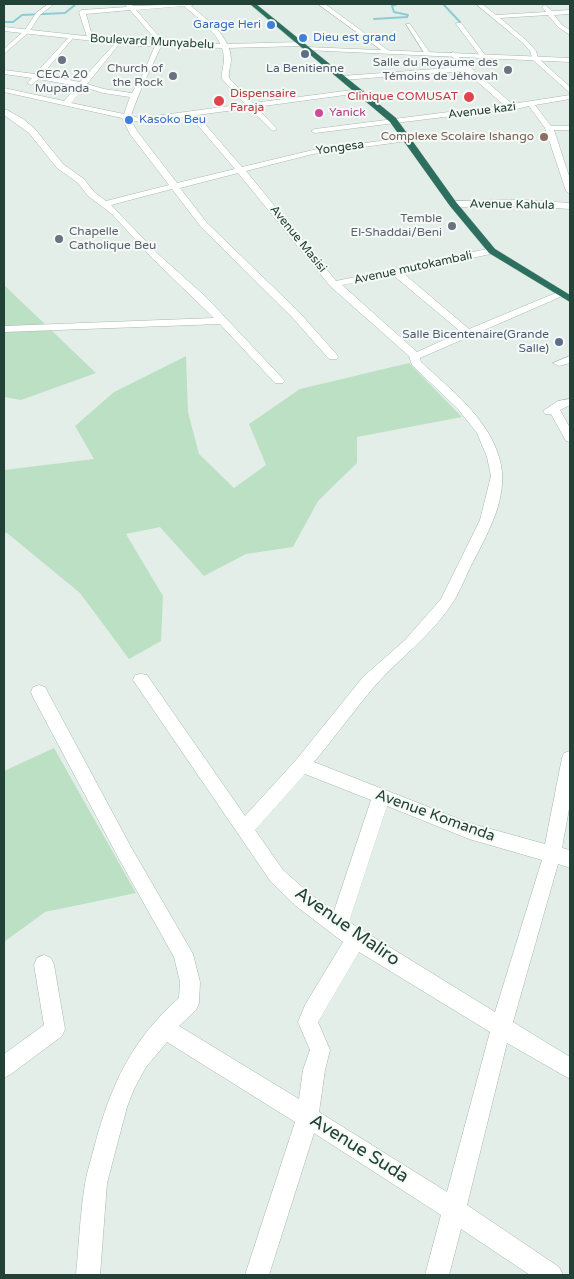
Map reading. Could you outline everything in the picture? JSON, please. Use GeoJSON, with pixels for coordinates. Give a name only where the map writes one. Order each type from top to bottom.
{"type":"FeatureCollection","features":[{"type":"Feature","properties":{"kind":"highway"},"geometry":{"type":"LineString","coordinates":[[252,4],[393,120],[453,204],[492,251],[566,297]]}},
{"type":"Feature","properties":{"kind":"street"},"geometry":{"type":"LineString","coordinates":[[4,52],[27,31],[38,15],[51,4]]}},
{"type":"Feature","properties":{"kind":"street"},"geometry":{"type":"LineString","coordinates":[[185,4],[220,37],[225,46],[228,58],[224,72],[226,79],[273,129]]}},
{"type":"Feature","properties":{"kind":"street"},"geometry":{"type":"LineString","coordinates":[[90,39],[82,12],[130,6],[192,4]]}},
{"type":"Feature","properties":{"kind":"street"},"geometry":{"type":"LineString","coordinates":[[321,4],[386,51]]}},
{"type":"Feature","properties":{"kind":"street"},"geometry":{"type":"LineString","coordinates":[[479,4],[526,42],[533,51],[534,57],[570,91]]}},
{"type":"Feature","properties":{"kind":"street"},"geometry":{"type":"LineString","coordinates":[[542,4],[560,26],[570,33]]}},
{"type":"Feature","properties":{"kind":"street"},"geometry":{"type":"LineString","coordinates":[[126,118],[134,95],[160,41],[130,6]]}},
{"type":"Feature","properties":{"kind":"street"},"geometry":{"type":"LineString","coordinates":[[494,17],[570,12]]}},
{"type":"Feature","properties":{"kind":"street"},"geometry":{"type":"LineString","coordinates":[[459,24],[483,56]]}},
{"type":"Feature","properties":{"kind":"street"},"geometry":{"type":"LineString","coordinates":[[408,25],[427,53]]}},
{"type":"Feature","properties":{"kind":"street","name":"Boulevard Munyabelu"},"geometry":{"type":"LineString","coordinates":[[4,29],[118,42],[304,47],[570,60]]}},
{"type":"Feature","properties":{"kind":"street"},"geometry":{"type":"LineString","coordinates":[[22,94],[71,37]]}},
{"type":"Feature","properties":{"kind":"street"},"geometry":{"type":"LineString","coordinates":[[66,104],[84,85],[118,42]]}},
{"type":"Feature","properties":{"kind":"street"},"geometry":{"type":"LineString","coordinates":[[453,54],[467,69],[512,108]]}},
{"type":"Feature","properties":{"kind":"street"},"geometry":{"type":"LineString","coordinates":[[342,78],[467,69]]}},
{"type":"Feature","properties":{"kind":"street"},"geometry":{"type":"LineString","coordinates":[[4,72],[36,76],[84,85],[103,91],[134,95]]}},
{"type":"Feature","properties":{"kind":"street"},"geometry":{"type":"LineString","coordinates":[[4,90],[140,120],[360,91]]}},
{"type":"Feature","properties":{"kind":"street","name":"Avenue kazi"},"geometry":{"type":"LineString","coordinates":[[315,131],[393,120],[512,108],[570,97]]}},
{"type":"Feature","properties":{"kind":"street"},"geometry":{"type":"LineString","coordinates":[[531,104],[549,128],[569,185]]}},
{"type":"Feature","properties":{"kind":"street"},"geometry":{"type":"LineString","coordinates":[[4,112],[20,121],[32,131],[60,166],[81,180],[92,194],[114,212],[156,257],[202,299],[279,381]]}},
{"type":"Feature","properties":{"kind":"street","name":"Avenue Masisi"},"geometry":{"type":"LineString","coordinates":[[192,113],[260,192],[334,284],[414,355],[416,363],[462,406],[483,432],[493,457],[497,476],[494,496],[487,520],[446,602],[410,644],[369,682],[302,765],[245,829]]}},
{"type":"Feature","properties":{"kind":"street"},"geometry":{"type":"LineString","coordinates":[[126,118],[172,186],[204,224],[295,314],[333,357]]}},
{"type":"Feature","properties":{"kind":"street"},"geometry":{"type":"LineString","coordinates":[[549,128],[570,128]]}},
{"type":"Feature","properties":{"kind":"street","name":"Yongesa"},"geometry":{"type":"LineString","coordinates":[[103,204],[313,152],[407,139]]}},
{"type":"Feature","properties":{"kind":"street"},"geometry":{"type":"LineString","coordinates":[[556,152],[570,152]]}},
{"type":"Feature","properties":{"kind":"street","name":"Avenue Kahula"},"geometry":{"type":"LineString","coordinates":[[453,204],[523,203],[570,206]]}},
{"type":"Feature","properties":{"kind":"street","name":"Avenue mutokambali"},"geometry":{"type":"LineString","coordinates":[[334,284],[492,251]]}},
{"type":"Feature","properties":{"kind":"street"},"geometry":{"type":"LineString","coordinates":[[395,271],[429,302],[468,333]]}},
{"type":"Feature","properties":{"kind":"street"},"geometry":{"type":"LineString","coordinates":[[414,355],[422,355],[468,333],[566,297]]}},
{"type":"Feature","properties":{"kind":"street"},"geometry":{"type":"LineString","coordinates":[[4,329],[221,321]]}},
{"type":"Feature","properties":{"kind":"street"},"geometry":{"type":"LineString","coordinates":[[559,363],[570,359]]}},
{"type":"Feature","properties":{"kind":"street"},"geometry":{"type":"LineString","coordinates":[[570,402],[549,411],[554,410],[570,438]]}},
{"type":"Feature","properties":{"kind":"street","name":"Avenue Maliro"},"geometry":{"type":"LineString","coordinates":[[141,680],[277,876],[303,900],[356,939],[570,1069]]}},
{"type":"Feature","properties":{"kind":"street"},"geometry":{"type":"LineString","coordinates":[[39,692],[183,954],[190,982],[189,1003],[164,1028],[139,1060],[126,1082],[116,1107],[96,1182],[88,1275]]}},
{"type":"Feature","properties":{"kind":"street"},"geometry":{"type":"LineString","coordinates":[[437,1275],[501,1027],[561,857],[570,758]]}},
{"type":"Feature","properties":{"kind":"street","name":"Avenue Komanda"},"geometry":{"type":"LineString","coordinates":[[302,765],[469,831],[561,857]]}},
{"type":"Feature","properties":{"kind":"street"},"geometry":{"type":"LineString","coordinates":[[338,926],[381,797]]}},
{"type":"Feature","properties":{"kind":"street"},"geometry":{"type":"LineString","coordinates":[[257,1275],[308,1117],[314,1070],[320,1050],[308,1022],[312,1012],[356,939]]}},
{"type":"Feature","properties":{"kind":"street"},"geometry":{"type":"LineString","coordinates":[[4,1067],[55,1029],[44,965]]}},
{"type":"Feature","properties":{"kind":"street","name":"Avenue Suda"},"geometry":{"type":"LineString","coordinates":[[164,1028],[219,1065],[308,1117],[454,1210],[551,1275]]}},
{"type":"Feature","properties":{"kind":"green space"},"geometry":{"type":"Polygon","coordinates":[[[4,285],[96,373],[21,400],[4,397],[4,285]]]}},
{"type":"Feature","properties":{"kind":"green space"},"geometry":{"type":"Polygon","coordinates":[[[186,356],[188,412],[199,454],[234,488],[266,465],[249,424],[300,389],[409,363],[462,417],[357,437],[357,463],[318,501],[293,547],[246,554],[204,576],[160,527],[126,534],[163,596],[161,641],[129,659],[80,593],[7,533],[4,533],[4,470],[94,459],[75,426],[114,392],[186,356]]]}},
{"type":"Feature","properties":{"kind":"green space"},"geometry":{"type":"Polygon","coordinates":[[[54,748],[136,893],[45,912],[4,942],[4,771],[54,748]]]}},
{"type":"Feature","properties":{"kind":"waterway"},"geometry":{"type":"LineString","coordinates":[[4,22],[13,22],[22,15],[65,13],[76,4]]}},
{"type":"Feature","properties":{"kind":"waterway"},"geometry":{"type":"LineString","coordinates":[[374,19],[407,17],[408,15],[394,12],[392,6],[397,4]]}},
{"type":"Feature","properties":{"kind":"waterway"},"geometry":{"type":"LineString","coordinates":[[443,4],[460,22]]}},
{"type":"Feature","properties":{"kind":"place","name":"Garage Heri"},"geometry":{"type":"Point","coordinates":[271,25]}},
{"type":"Feature","properties":{"kind":"place","name":"Dieu est grand"},"geometry":{"type":"Point","coordinates":[303,38]}},
{"type":"Feature","properties":{"kind":"place","name":"La Benitienne"},"geometry":{"type":"Point","coordinates":[305,54]}},
{"type":"Feature","properties":{"kind":"place","name":"CECA 20 Mupanda"},"geometry":{"type":"Point","coordinates":[62,60]}},
{"type":"Feature","properties":{"kind":"place","name":"Salle du Royaume des Témoins de Jéhovah"},"geometry":{"type":"Point","coordinates":[508,70]}},
{"type":"Feature","properties":{"kind":"place","name":"Church of the Rock"},"geometry":{"type":"Point","coordinates":[173,76]}},
{"type":"Feature","properties":{"kind":"place","name":"Clinique COMUSAT"},"geometry":{"type":"Point","coordinates":[469,97]}},
{"type":"Feature","properties":{"kind":"place","name":"Dispensaire Faraja"},"geometry":{"type":"Point","coordinates":[219,101]}},
{"type":"Feature","properties":{"kind":"place","name":"Yanick"},"geometry":{"type":"Point","coordinates":[319,113]}},
{"type":"Feature","properties":{"kind":"place","name":"Kasoko Beu"},"geometry":{"type":"Point","coordinates":[129,120]}},
{"type":"Feature","properties":{"kind":"place","name":"Complexe Scolaire Ishango"},"geometry":{"type":"Point","coordinates":[544,137]}},
{"type":"Feature","properties":{"kind":"place","name":"Temble El-Shaddai/Beni"},"geometry":{"type":"Point","coordinates":[452,226]}},
{"type":"Feature","properties":{"kind":"place","name":"Chapelle Catholique Beu"},"geometry":{"type":"Point","coordinates":[59,239]}},
{"type":"Feature","properties":{"kind":"place","name":"Salle Bicentenaire(Grande Salle)"},"geometry":{"type":"Point","coordinates":[559,342]}}]}
